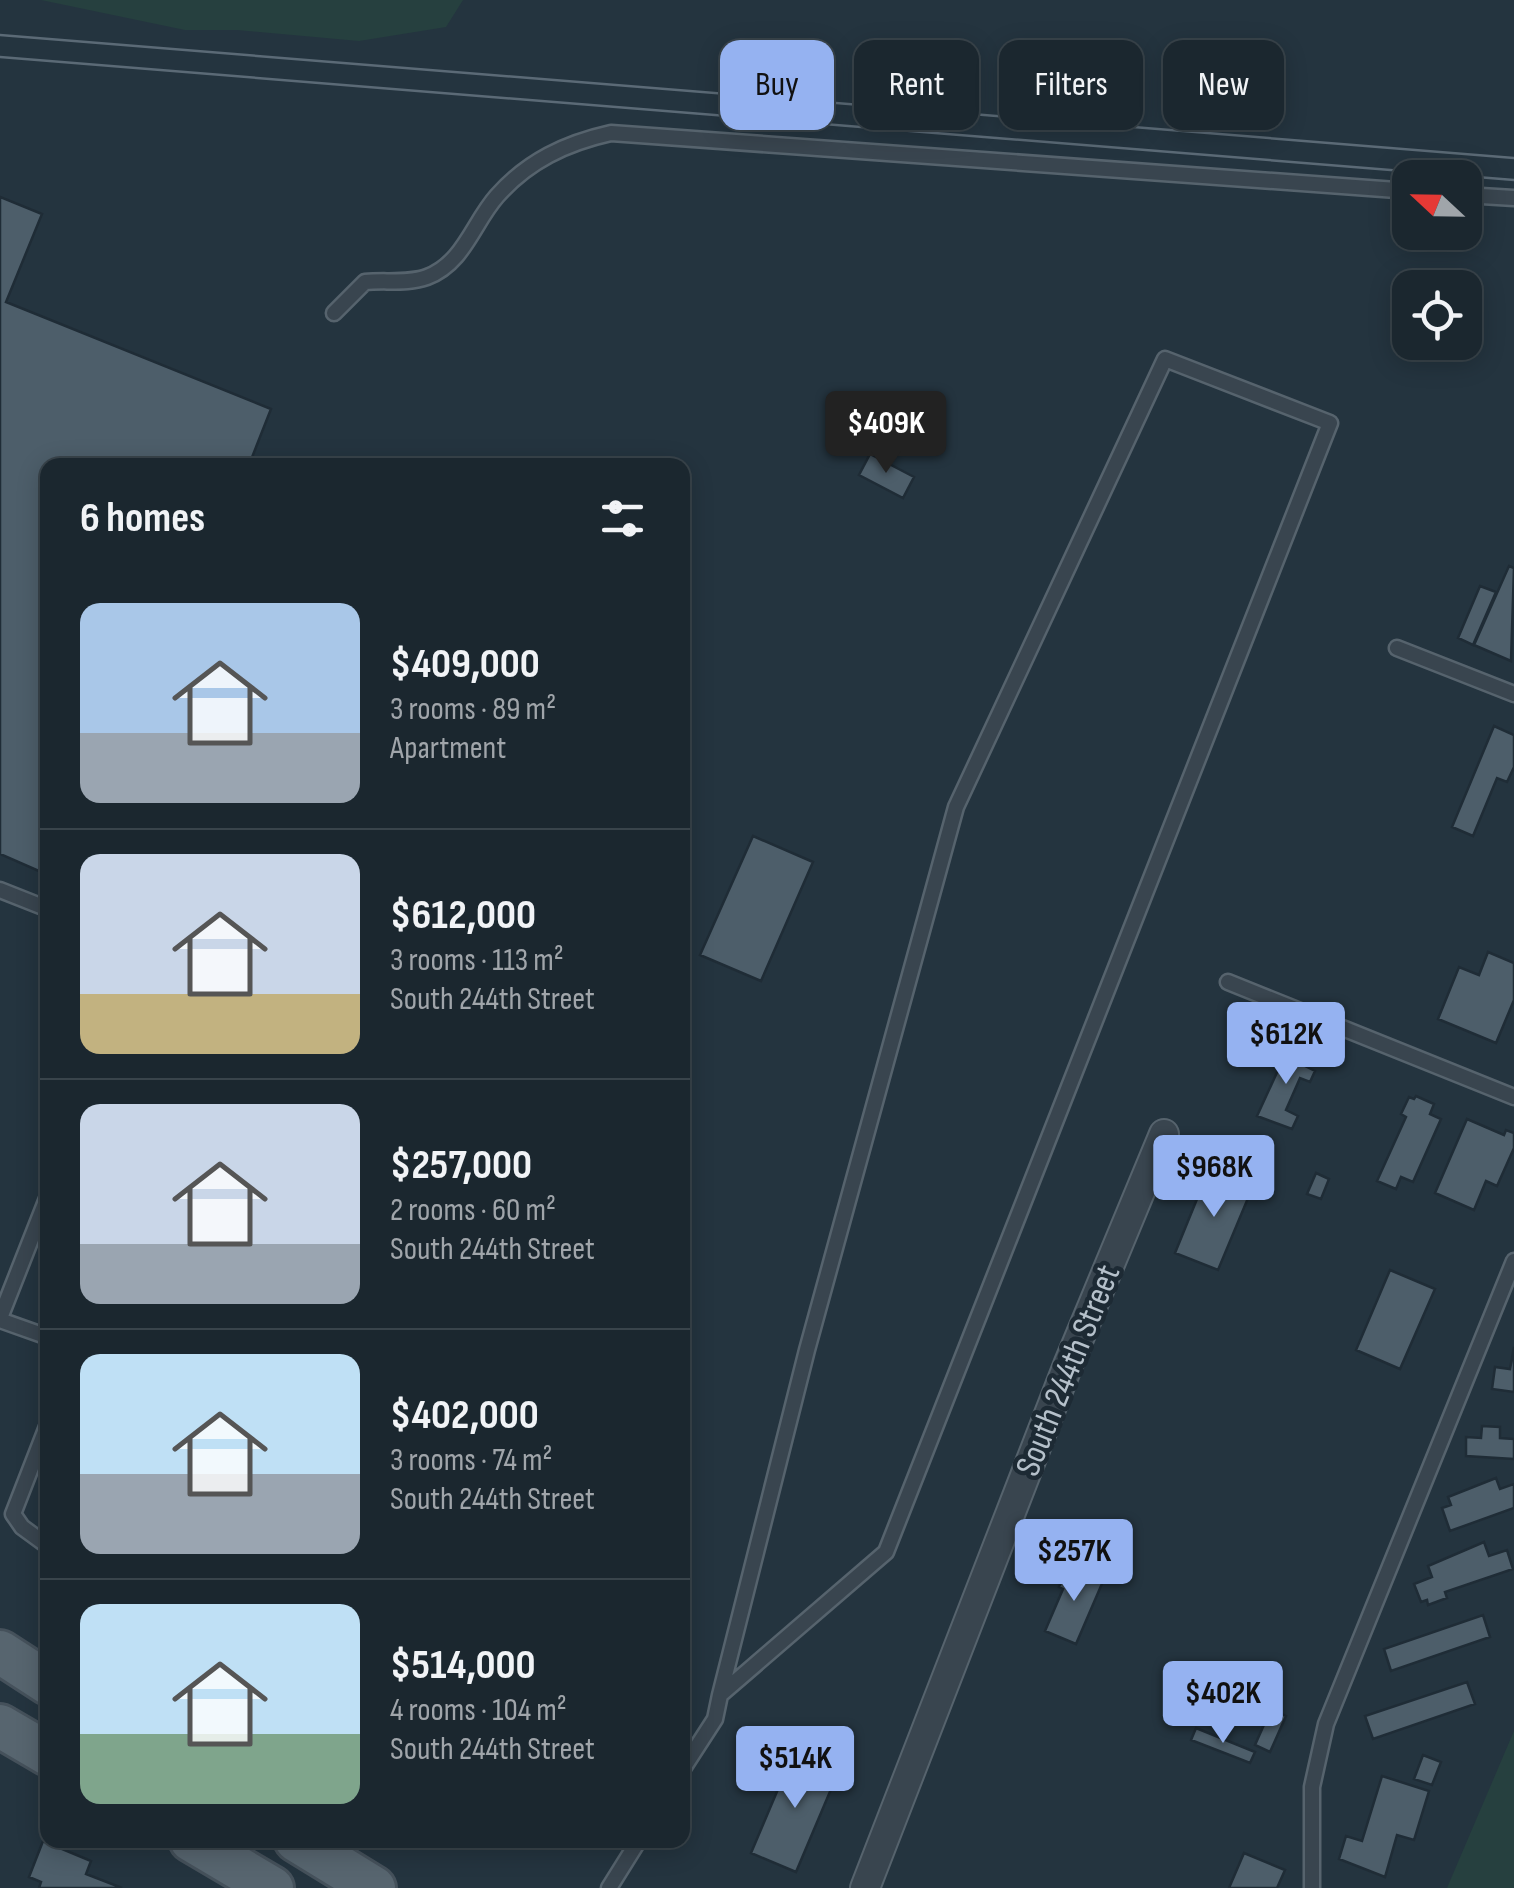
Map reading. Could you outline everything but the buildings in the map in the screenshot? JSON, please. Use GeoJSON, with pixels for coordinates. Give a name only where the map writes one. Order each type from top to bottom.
{"type":"FeatureCollection","features":[{"type":"Feature","properties":{"kind":"main road"},"geometry":{"type":"LineString","coordinates":[[0,1652],[40,1678]]}},
{"type":"Feature","properties":{"kind":"main road"},"geometry":{"type":"LineString","coordinates":[[0,1726],[40,1749]]}},
{"type":"Feature","properties":{"kind":"main road"},"geometry":{"type":"LineString","coordinates":[[205,1848],[272,1888]]}},
{"type":"Feature","properties":{"kind":"main road"},"geometry":{"type":"LineString","coordinates":[[309,1848],[374,1888]]}},
{"type":"Feature","properties":{"kind":"street","name":"South 244th Street"},"geometry":{"type":"LineString","coordinates":[[866,1888],[1068,1365],[1164,1134]]}},
{"type":"Feature","properties":{"kind":"lane"},"geometry":{"type":"LineString","coordinates":[[334,313],[365,282],[411,281],[429,277],[446,266],[460,254],[495,198],[515,178],[544,156],[610,132],[1392,189]]}},
{"type":"Feature","properties":{"kind":"lane"},"geometry":{"type":"LineString","coordinates":[[1482,195],[1514,198]]}},
{"type":"Feature","properties":{"kind":"lane"},"geometry":{"type":"LineString","coordinates":[[690,1757],[715,1718],[720,1695],[807,1350],[956,807],[1165,359],[1330,422],[886,1552],[720,1695]]}},
{"type":"Feature","properties":{"kind":"lane"},"geometry":{"type":"LineString","coordinates":[[1397,648],[1514,694]]}},
{"type":"Feature","properties":{"kind":"lane"},"geometry":{"type":"LineString","coordinates":[[0,890],[40,906]]}},
{"type":"Feature","properties":{"kind":"lane"},"geometry":{"type":"LineString","coordinates":[[1228,982],[1514,1097]]}},
{"type":"Feature","properties":{"kind":"lane"},"geometry":{"type":"LineString","coordinates":[[40,1216],[0,1318],[40,1335]]}},
{"type":"Feature","properties":{"kind":"lane"},"geometry":{"type":"LineString","coordinates":[[1312,1888],[1312,1787],[1326,1724],[1514,1261]]}},
{"type":"Feature","properties":{"kind":"lane"},"geometry":{"type":"LineString","coordinates":[[40,1445],[13,1514],[22,1527],[40,1540]]}},
{"type":"Feature","properties":{"kind":"lane"},"geometry":{"type":"LineString","coordinates":[[609,1888],[634,1848]]}},
{"type":"Feature","properties":{"kind":"green space"},"geometry":{"type":"Polygon","coordinates":[[[41,0],[463,0],[446,27],[359,41],[237,30],[185,30],[41,0]]]}},
{"type":"Feature","properties":{"kind":"green space"},"geometry":{"type":"Polygon","coordinates":[[[1514,1731],[1514,1888],[1447,1888],[1514,1731]]]}},
{"type":"Feature","properties":{"kind":"tram line"},"geometry":{"type":"LineString","coordinates":[[0,35],[1514,158]]}},
{"type":"Feature","properties":{"kind":"tram line"},"geometry":{"type":"LineString","coordinates":[[0,57],[1514,180]]}}]}
